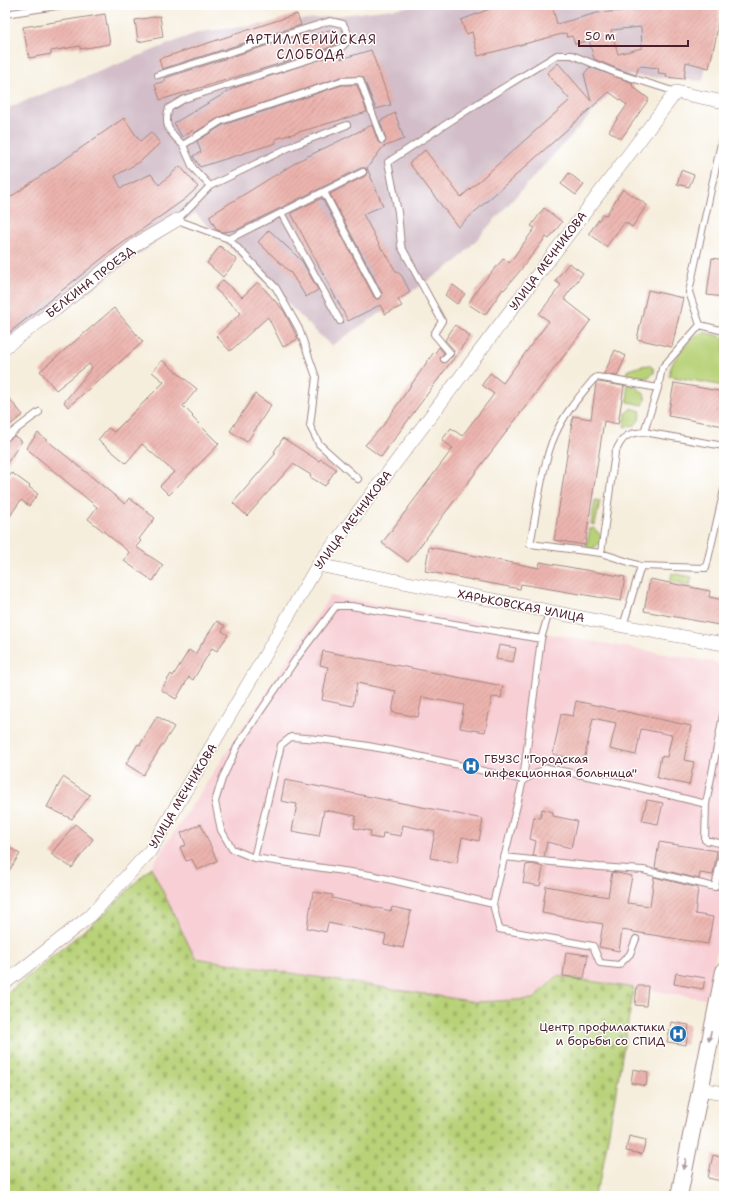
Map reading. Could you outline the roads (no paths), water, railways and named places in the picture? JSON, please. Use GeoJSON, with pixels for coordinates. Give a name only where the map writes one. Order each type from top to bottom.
{"type":"FeatureCollection","features":[{"type":"Feature","properties":{"kind":"street"},"geometry":{"type":"LineString","coordinates":[[676,92],[724,102]]}},
{"type":"Feature","properties":{"kind":"street","name":"УЛИЦА МЕЧНИКОВА"},"geometry":{"type":"LineString","coordinates":[[5,983],[90,916],[150,851],[318,564],[676,92]]}},
{"type":"Feature","properties":{"kind":"street","name":"БЕЛКИНА ПРОЕЗД"},"geometry":{"type":"LineString","coordinates":[[5,346],[56,309],[138,243],[177,220]]}},
{"type":"Feature","properties":{"kind":"street","name":"ХАРЬКОВСКАЯ УЛИЦА"},"geometry":{"type":"LineString","coordinates":[[318,564],[549,612],[724,644]]}},
{"type":"Feature","properties":{"kind":"street"},"geometry":{"type":"LineString","coordinates":[[679,1196],[724,971]]}},
{"type":"Feature","properties":{"kind":"street"},"geometry":{"type":"LineString","coordinates":[[700,1089],[724,1092]]}},
{"type":"Feature","properties":{"kind":"lane"},"geometry":{"type":"LineString","coordinates":[[5,14],[63,5]]}},
{"type":"Feature","properties":{"kind":"lane"},"geometry":{"type":"LineString","coordinates":[[158,75],[330,21],[343,24],[347,31],[349,40],[342,47],[320,56],[184,99],[169,108],[166,117],[169,131],[183,145],[194,168],[210,186]]}},
{"type":"Feature","properties":{"kind":"lane"},"geometry":{"type":"LineString","coordinates":[[444,359],[450,353],[434,334],[442,321],[401,246],[398,212],[388,162],[556,55],[572,55],[616,73],[676,92]]}},
{"type":"Feature","properties":{"kind":"lane"},"geometry":{"type":"LineString","coordinates":[[183,145],[221,121],[341,81],[360,80],[382,140]]}},
{"type":"Feature","properties":{"kind":"lane"},"geometry":{"type":"LineString","coordinates":[[347,125],[292,146],[210,186],[177,220],[229,239],[276,288],[299,329],[316,377],[310,426],[319,444],[358,479]]}},
{"type":"Feature","properties":{"kind":"lane"},"geometry":{"type":"LineString","coordinates":[[700,325],[689,292],[724,129]]}},
{"type":"Feature","properties":{"kind":"lane"},"geometry":{"type":"LineString","coordinates":[[229,239],[363,172]]}},
{"type":"Feature","properties":{"kind":"lane"},"geometry":{"type":"LineString","coordinates":[[324,192],[378,295]]}},
{"type":"Feature","properties":{"kind":"lane"},"geometry":{"type":"LineString","coordinates":[[281,213],[340,321]]}},
{"type":"Feature","properties":{"kind":"lane"},"geometry":{"type":"LineString","coordinates":[[700,325],[724,331]]}},
{"type":"Feature","properties":{"kind":"lane"},"geometry":{"type":"LineString","coordinates":[[644,432],[658,388],[662,368],[700,325]]}},
{"type":"Feature","properties":{"kind":"lane"},"geometry":{"type":"LineString","coordinates":[[658,388],[598,378],[593,380],[567,412],[554,436],[546,464],[530,544],[601,553],[641,566],[706,568],[724,490]]}},
{"type":"Feature","properties":{"kind":"lane"},"geometry":{"type":"LineString","coordinates":[[5,438],[39,412]]}},
{"type":"Feature","properties":{"kind":"lane"},"geometry":{"type":"LineString","coordinates":[[601,553],[615,452],[621,439],[633,432],[644,432],[724,446]]}},
{"type":"Feature","properties":{"kind":"lane"},"geometry":{"type":"LineString","coordinates":[[623,626],[641,566]]}},
{"type":"Feature","properties":{"kind":"lane"},"geometry":{"type":"LineString","coordinates":[[492,904],[371,875],[254,858],[232,849],[221,830],[215,802],[222,779],[239,743],[296,659],[336,606],[351,606],[541,640]]}},
{"type":"Feature","properties":{"kind":"lane"},"geometry":{"type":"LineString","coordinates":[[549,612],[541,640],[523,780],[492,904],[499,929],[593,946],[600,963],[619,966],[630,954],[636,939]]}},
{"type":"Feature","properties":{"kind":"lane"},"geometry":{"type":"LineString","coordinates":[[504,856],[599,867],[642,870],[715,887],[724,844],[704,840],[706,804],[724,710]]}},
{"type":"Feature","properties":{"kind":"lane"},"geometry":{"type":"LineString","coordinates":[[254,858],[281,745],[291,737],[310,738],[397,751],[523,780],[547,768],[617,782],[706,804]]}},
{"type":"Feature","properties":{"kind":"place","name":"ГБУЗС \"Городская инфекционная больница\""},"geometry":{"type":"Point","coordinates":[471,766]}},
{"type":"Feature","properties":{"kind":"place","name":"Центр профилактики и борьбы со СПИД"},"geometry":{"type":"Point","coordinates":[678,1034]}},
{"type":"Feature","properties":{"kind":"district","name":"АРТИЛЛЕРИЙСКАЯ СЛОБОДА"},"geometry":{"type":"Point","coordinates":[311,46]}}]}
